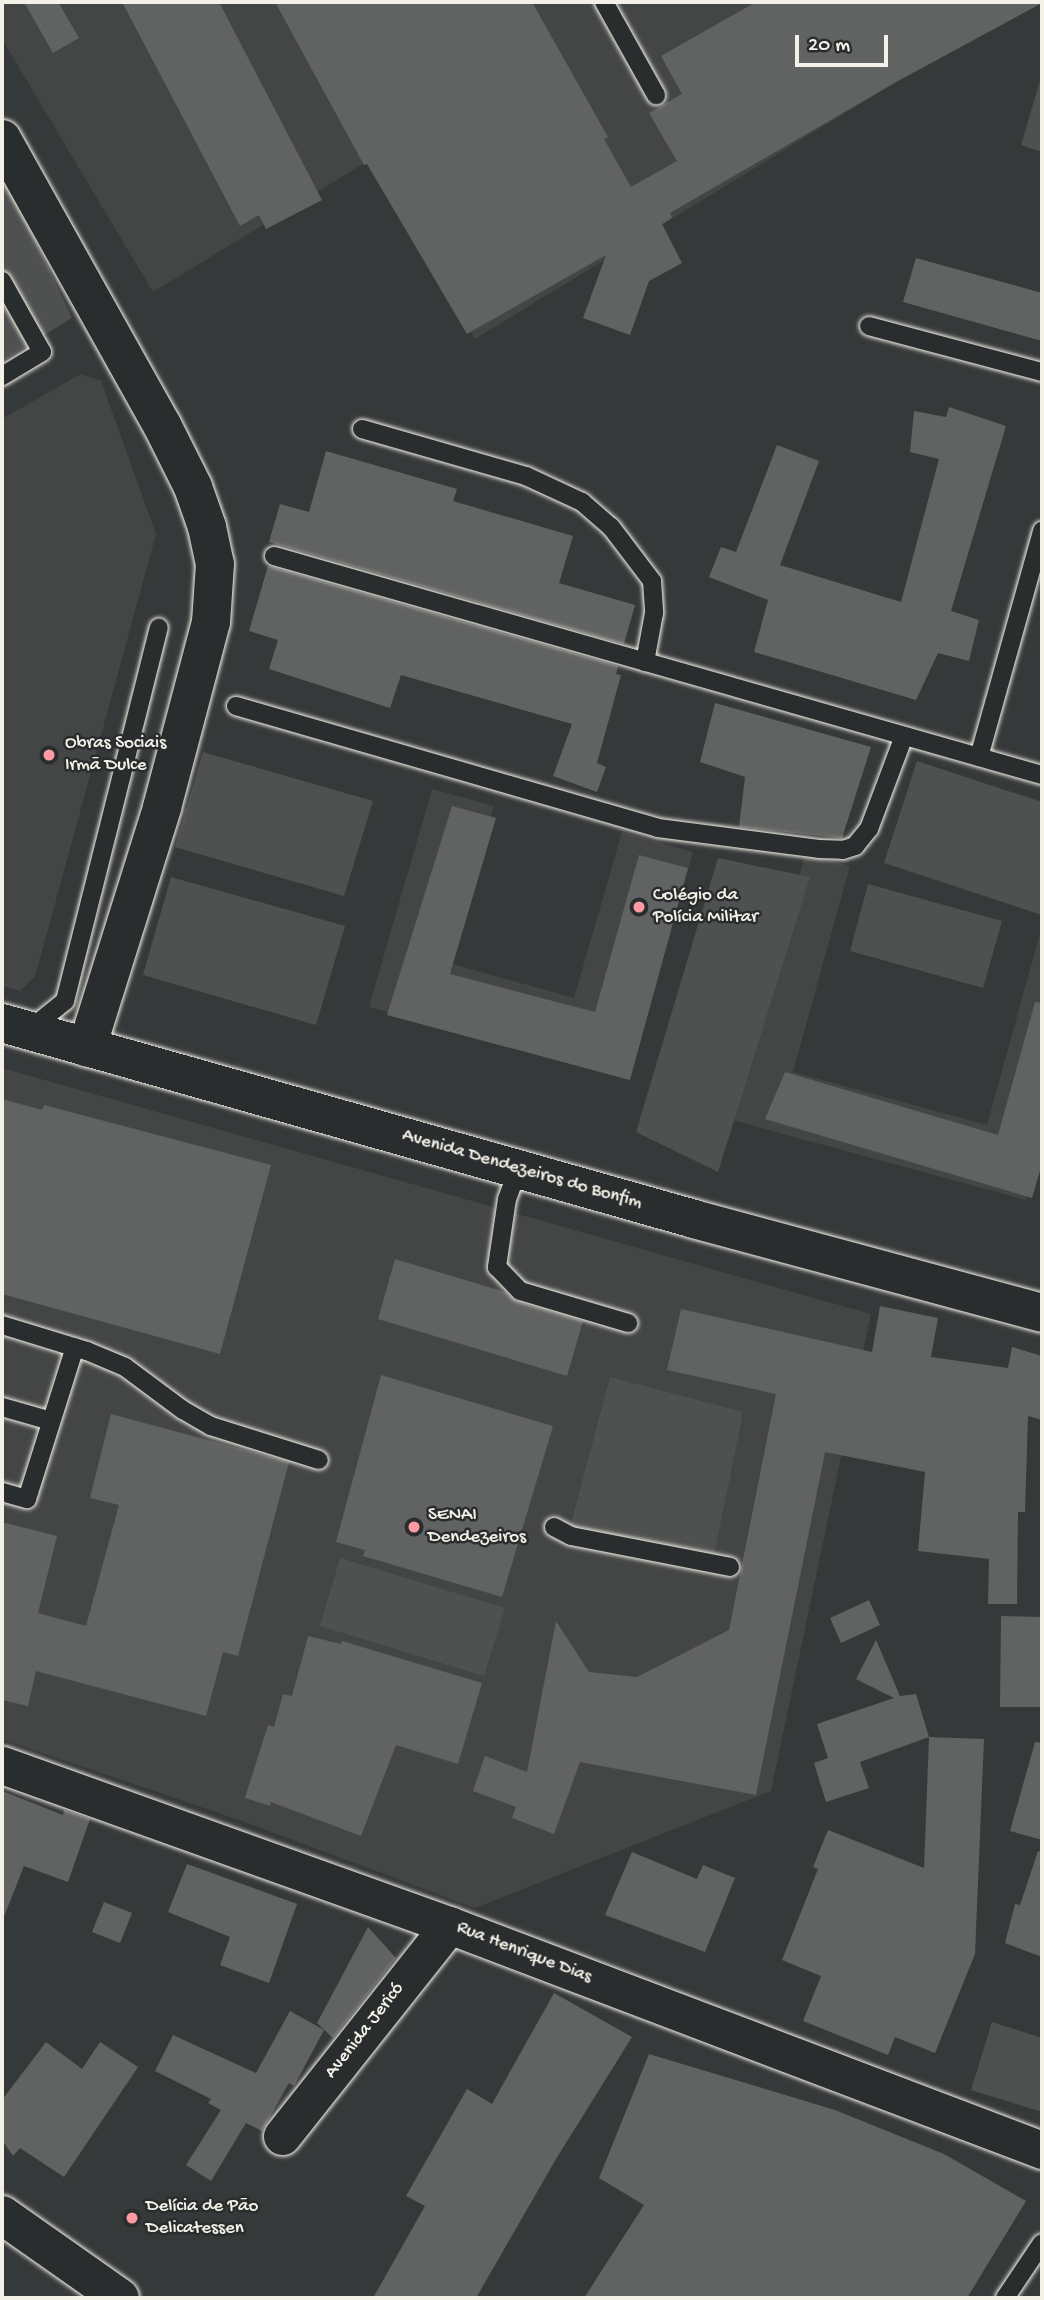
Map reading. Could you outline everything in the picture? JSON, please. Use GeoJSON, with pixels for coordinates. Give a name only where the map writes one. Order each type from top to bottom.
{"type":"FeatureCollection","features":[{"type":"Feature","properties":{"kind":"main road"},"geometry":{"type":"LineString","coordinates":[[2,139],[162,425],[193,487],[207,527],[215,564],[211,622],[162,808],[87,1048]]}},
{"type":"Feature","properties":{"kind":"main road","name":"Avenida Dendezeiros do Bonfim"},"geometry":{"type":"LineString","coordinates":[[15,1027],[1042,1313]]}},
{"type":"Feature","properties":{"kind":"main road"},"geometry":{"type":"LineString","coordinates":[[2,2215],[120,2298]]}},
{"type":"Feature","properties":{"kind":"street","name":"Rua Henrique Dias"},"geometry":{"type":"LineString","coordinates":[[2,1765],[449,1925],[1042,2150]]}},
{"type":"Feature","properties":{"kind":"street","name":"Avenida Jericó"},"geometry":{"type":"LineString","coordinates":[[282,2136],[449,1925]]}},
{"type":"Feature","properties":{"kind":"lane"},"geometry":{"type":"LineString","coordinates":[[604,2],[656,94]]}},
{"type":"Feature","properties":{"kind":"lane"},"geometry":{"type":"LineString","coordinates":[[2,281],[42,352],[2,376]]}},
{"type":"Feature","properties":{"kind":"lane"},"geometry":{"type":"LineString","coordinates":[[869,326],[1042,372]]}},
{"type":"Feature","properties":{"kind":"lane"},"geometry":{"type":"LineString","coordinates":[[362,429],[526,476],[582,502],[611,527],[652,581],[654,612],[645,662]]}},
{"type":"Feature","properties":{"kind":"lane"},"geometry":{"type":"LineString","coordinates":[[979,757],[1042,530]]}},
{"type":"Feature","properties":{"kind":"lane"},"geometry":{"type":"LineString","coordinates":[[274,556],[1042,775]]}},
{"type":"Feature","properties":{"kind":"lane"},"geometry":{"type":"LineString","coordinates":[[15,1027],[65,1000],[159,628]]}},
{"type":"Feature","properties":{"kind":"lane"},"geometry":{"type":"LineString","coordinates":[[236,706],[658,828],[819,849],[843,850],[855,846],[869,829],[904,736]]}},
{"type":"Feature","properties":{"kind":"lane"},"geometry":{"type":"LineString","coordinates":[[518,1169],[507,1199],[497,1267],[520,1290],[628,1323]]}},
{"type":"Feature","properties":{"kind":"lane"},"geometry":{"type":"LineString","coordinates":[[2,1325],[75,1347],[125,1367],[183,1410],[211,1426],[319,1460]]}},
{"type":"Feature","properties":{"kind":"lane"},"geometry":{"type":"LineString","coordinates":[[2,1492],[27,1499],[75,1347]]}},
{"type":"Feature","properties":{"kind":"lane"},"geometry":{"type":"LineString","coordinates":[[2,1407],[51,1421]]}},
{"type":"Feature","properties":{"kind":"lane"},"geometry":{"type":"LineString","coordinates":[[554,1527],[571,1536],[730,1567]]}},
{"type":"Feature","properties":{"kind":"lane"},"geometry":{"type":"LineString","coordinates":[[1005,2298],[1042,2243]]}},
{"type":"Feature","properties":{"kind":"shaded area"},"geometry":{"type":"Polygon","coordinates":[[[1027,2],[475,339],[368,161],[153,292],[2,39],[2,3],[1027,2]]]}},
{"type":"Feature","properties":{"kind":"shaded area"},"geometry":{"type":"Polygon","coordinates":[[[1042,74],[1042,152],[1021,145],[1042,74]]]}},
{"type":"Feature","properties":{"kind":"shaded area"},"geometry":{"type":"Polygon","coordinates":[[[2,170],[72,318],[2,361],[2,170]]]}},
{"type":"Feature","properties":{"kind":"shaded area","name":"Obras Sociais Irmã Dulce"},"geometry":{"type":"Polygon","coordinates":[[[81,374],[101,381],[156,534],[35,977],[20,991],[2,986],[2,419],[81,374]]]}},
{"type":"Feature","properties":{"kind":"shaded area"},"geometry":{"type":"Polygon","coordinates":[[[203,752],[373,801],[344,896],[175,847],[203,752]]]}},
{"type":"Feature","properties":{"kind":"shaded area"},"geometry":{"type":"Polygon","coordinates":[[[917,761],[1042,802],[1042,915],[884,863],[917,761]]]}},
{"type":"Feature","properties":{"kind":"shaded area","name":"Colégio da Polícia Militar"},"geometry":{"type":"Polygon","coordinates":[[[432,789],[494,806],[449,963],[574,998],[622,832],[693,852],[628,1080],[369,1007],[432,789]]]}},
{"type":"Feature","properties":{"kind":"shaded area","name":"Colégio da Polícia Militar"},"geometry":{"type":"Polygon","coordinates":[[[805,854],[850,866],[793,1072],[987,1125],[1042,926],[1042,1142],[1026,1200],[732,1120],[805,854]]]}},
{"type":"Feature","properties":{"kind":"shaded area"},"geometry":{"type":"Polygon","coordinates":[[[718,858],[810,877],[718,1172],[636,1132],[718,858]]]}},
{"type":"Feature","properties":{"kind":"shaded area"},"geometry":{"type":"Polygon","coordinates":[[[171,877],[345,926],[316,1025],[143,975],[171,877]]]}},
{"type":"Feature","properties":{"kind":"shaded area"},"geometry":{"type":"Polygon","coordinates":[[[868,884],[1002,921],[983,988],[850,951],[868,884]]]}},
{"type":"Feature","properties":{"kind":"shaded area","name":"SENAI Dendezeiros"},"geometry":{"type":"Polygon","coordinates":[[[2,1068],[871,1314],[771,1791],[475,1908],[239,1820],[2,1739],[2,1068]]]}},
{"type":"Feature","properties":{"kind":"shaded area"},"geometry":{"type":"Polygon","coordinates":[[[610,1377],[743,1412],[714,1556],[570,1527],[610,1377]]]}},
{"type":"Feature","properties":{"kind":"shaded area"},"geometry":{"type":"Polygon","coordinates":[[[340,1558],[505,1608],[484,1676],[320,1626],[340,1558]]]}},
{"type":"Feature","properties":{"kind":"shaded area"},"geometry":{"type":"Polygon","coordinates":[[[992,2022],[1042,2038],[1042,2112],[971,2090],[992,2022]]]}},
{"type":"Feature","properties":{"kind":"building"},"geometry":{"type":"Polygon","coordinates":[[[24,2],[58,2],[79,38],[53,53],[24,2]]]}},
{"type":"Feature","properties":{"kind":"building"},"geometry":{"type":"Polygon","coordinates":[[[122,2],[219,2],[322,200],[266,229],[259,215],[240,226],[122,2]]]}},
{"type":"Feature","properties":{"kind":"building"},"geometry":{"type":"Polygon","coordinates":[[[275,2],[532,2],[608,137],[604,139],[631,187],[677,161],[649,113],[682,94],[661,56],[756,2],[1042,3],[898,81],[670,213],[672,218],[662,224],[682,263],[649,281],[630,335],[583,318],[606,255],[467,334],[367,164],[364,165],[275,2]]]}},
{"type":"Feature","properties":{"kind":"building"},"geometry":{"type":"Polygon","coordinates":[[[916,258],[1042,293],[1042,341],[903,302],[916,258]]]}},
{"type":"Feature","properties":{"kind":"building"},"geometry":{"type":"Polygon","coordinates":[[[949,407],[1006,426],[951,611],[979,620],[969,661],[938,653],[916,700],[754,652],[768,600],[709,577],[721,547],[736,552],[777,445],[819,461],[780,565],[901,602],[939,459],[910,452],[914,411],[946,417],[949,407]]]}},
{"type":"Feature","properties":{"kind":"building"},"geometry":{"type":"Polygon","coordinates":[[[326,451],[457,489],[453,501],[573,536],[559,583],[635,605],[624,644],[269,542],[280,504],[309,512],[326,451]]]}},
{"type":"Feature","properties":{"kind":"building"},"geometry":{"type":"Polygon","coordinates":[[[268,566],[618,666],[616,674],[621,675],[597,763],[606,767],[597,792],[553,776],[572,724],[401,675],[390,708],[269,669],[278,640],[249,631],[268,566]]]}},
{"type":"Feature","properties":{"kind":"building"},"geometry":{"type":"Polygon","coordinates":[[[715,703],[871,747],[842,838],[739,827],[745,777],[700,762],[715,703]]]}},
{"type":"Feature","properties":{"kind":"building","name":"Colégio da Polícia Militar"},"geometry":{"type":"Polygon","coordinates":[[[452,806],[496,818],[450,974],[595,1012],[639,855],[688,868],[630,1080],[387,1015],[452,806]]]}},
{"type":"Feature","properties":{"kind":"building"},"geometry":{"type":"Polygon","coordinates":[[[1035,1002],[1042,1003],[1042,1164],[1032,1198],[765,1119],[785,1072],[998,1135],[1035,1002]]]}},
{"type":"Feature","properties":{"kind":"building"},"geometry":{"type":"Polygon","coordinates":[[[2,1099],[42,1110],[44,1105],[271,1165],[220,1354],[2,1294],[2,1099]]]}},
{"type":"Feature","properties":{"kind":"building"},"geometry":{"type":"Polygon","coordinates":[[[395,1259],[505,1292],[517,1302],[583,1321],[567,1376],[378,1319],[395,1259]]]}},
{"type":"Feature","properties":{"kind":"building"},"geometry":{"type":"Polygon","coordinates":[[[880,1306],[938,1318],[931,1357],[1008,1368],[1012,1347],[1042,1356],[1042,1420],[1028,1416],[1025,1512],[1018,1512],[1017,1604],[988,1604],[989,1559],[918,1551],[925,1472],[825,1452],[756,1795],[580,1762],[554,1834],[512,1818],[516,1807],[473,1791],[485,1756],[527,1772],[556,1621],[589,1672],[637,1677],[729,1630],[776,1394],[667,1370],[681,1309],[872,1352],[880,1306]]]}},
{"type":"Feature","properties":{"kind":"building"},"geometry":{"type":"Polygon","coordinates":[[[381,1375],[553,1426],[502,1597],[363,1556],[365,1550],[336,1542],[381,1375]]]}},
{"type":"Feature","properties":{"kind":"building"},"geometry":{"type":"Polygon","coordinates":[[[111,1414],[289,1462],[238,1656],[223,1652],[206,1716],[36,1671],[28,1706],[2,1700],[2,1522],[57,1536],[38,1613],[86,1626],[119,1505],[90,1498],[111,1414]]]}},
{"type":"Feature","properties":{"kind":"building"},"geometry":{"type":"Polygon","coordinates":[[[869,1600],[880,1625],[841,1643],[830,1618],[869,1600]]]}},
{"type":"Feature","properties":{"kind":"building"},"geometry":{"type":"Polygon","coordinates":[[[1001,1616],[1042,1617],[1042,1707],[1000,1707],[1001,1616]]]}},
{"type":"Feature","properties":{"kind":"building"},"geometry":{"type":"Polygon","coordinates":[[[308,1636],[341,1644],[342,1641],[482,1683],[458,1764],[396,1745],[361,1836],[271,1802],[270,1806],[245,1798],[268,1725],[274,1727],[283,1694],[292,1696],[308,1636]]]}},
{"type":"Feature","properties":{"kind":"building"},"geometry":{"type":"Polygon","coordinates":[[[876,1640],[900,1696],[916,1694],[929,1737],[860,1762],[869,1788],[826,1802],[814,1763],[828,1758],[817,1724],[894,1698],[856,1679],[876,1640]]]}},
{"type":"Feature","properties":{"kind":"building"},"geometry":{"type":"Polygon","coordinates":[[[929,1737],[984,1739],[975,1954],[935,2053],[895,2037],[888,2055],[803,2021],[821,1976],[782,1960],[818,1869],[813,1867],[828,1830],[924,1868],[929,1737]]]}},
{"type":"Feature","properties":{"kind":"building"},"geometry":{"type":"Polygon","coordinates":[[[1035,1742],[1042,1743],[1042,1840],[1010,1831],[1035,1742]]]}},
{"type":"Feature","properties":{"kind":"building"},"geometry":{"type":"Polygon","coordinates":[[[2,1791],[63,1815],[64,1810],[90,1819],[68,1882],[24,1866],[3,1919],[2,1791]]]}},
{"type":"Feature","properties":{"kind":"building"},"geometry":{"type":"Polygon","coordinates":[[[1038,1851],[1042,1852],[1042,1957],[1005,1943],[1015,1904],[1020,1905],[1038,1851]]]}},
{"type":"Feature","properties":{"kind":"building"},"geometry":{"type":"Polygon","coordinates":[[[632,1852],[697,1879],[703,1865],[735,1878],[705,1952],[605,1915],[632,1852]]]}},
{"type":"Feature","properties":{"kind":"building"},"geometry":{"type":"Polygon","coordinates":[[[187,1864],[297,1904],[269,1983],[220,1965],[230,1937],[168,1912],[187,1864]]]}},
{"type":"Feature","properties":{"kind":"building"},"geometry":{"type":"Polygon","coordinates":[[[104,1902],[132,1913],[120,1943],[92,1932],[104,1902]]]}},
{"type":"Feature","properties":{"kind":"building"},"geometry":{"type":"Polygon","coordinates":[[[368,1927],[396,1958],[333,2038],[317,2023],[368,1927]]]}},
{"type":"Feature","properties":{"kind":"building"},"geometry":{"type":"Polygon","coordinates":[[[554,1993],[632,2037],[556,2159],[476,2298],[373,2298],[425,2206],[406,2196],[467,2089],[492,2104],[554,1993]]]}},
{"type":"Feature","properties":{"kind":"building"},"geometry":{"type":"Polygon","coordinates":[[[290,2011],[324,2030],[294,2086],[289,2083],[262,2131],[246,2123],[211,2181],[186,2165],[221,2110],[208,2103],[211,2099],[155,2071],[173,2035],[256,2073],[290,2011]]]}},
{"type":"Feature","properties":{"kind":"building"},"geometry":{"type":"Polygon","coordinates":[[[46,2042],[82,2069],[100,2042],[138,2067],[64,2177],[20,2148],[13,2156],[2,2140],[2,2100],[46,2042]]]}},
{"type":"Feature","properties":{"kind":"building"},"geometry":{"type":"Polygon","coordinates":[[[649,2054],[835,2110],[944,2154],[1026,2201],[967,2298],[584,2298],[644,2205],[599,2178],[649,2054]]]}},
{"type":"Feature","properties":{"kind":"place","name":"Obras Sociais Irmã Dulce"},"geometry":{"type":"Point","coordinates":[49,755]}},
{"type":"Feature","properties":{"kind":"place","name":"Colégio da Polícia Militar"},"geometry":{"type":"Point","coordinates":[639,907]}},
{"type":"Feature","properties":{"kind":"place","name":"SENAI Dendezeiros"},"geometry":{"type":"Point","coordinates":[414,1527]}},
{"type":"Feature","properties":{"kind":"place","name":"Delícia de Pão Delicatessen"},"geometry":{"type":"Point","coordinates":[132,2218]}}]}
